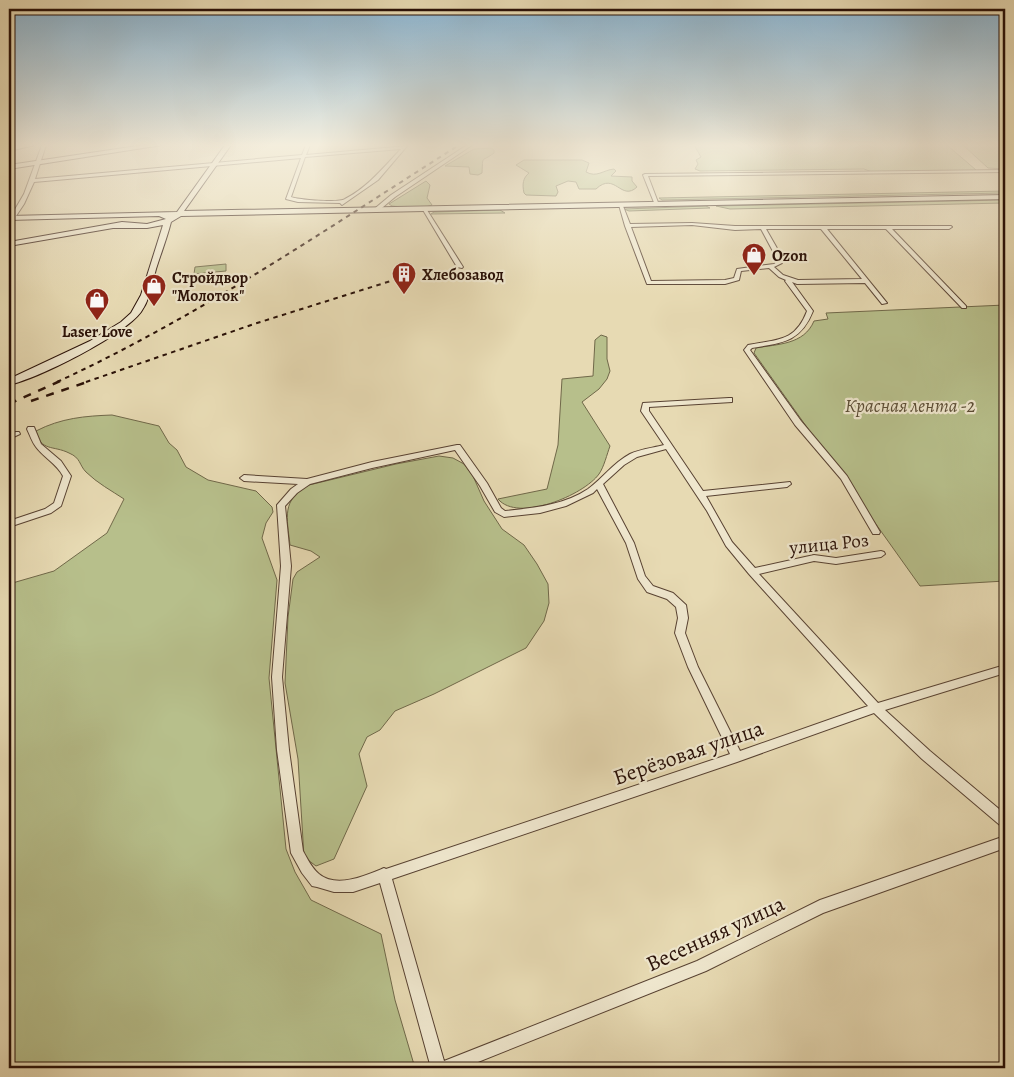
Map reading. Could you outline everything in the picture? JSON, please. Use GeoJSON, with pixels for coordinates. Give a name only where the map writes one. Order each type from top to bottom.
{"type":"FeatureCollection","features":[{"type":"Feature","properties":{"kind":"main road"},"geometry":{"type":"LineString","coordinates":[[9,382],[93,343],[123,326],[135,315],[142,302],[164,234],[172,219],[192,195]]}},
{"type":"Feature","properties":{"kind":"main road"},"geometry":{"type":"LineString","coordinates":[[150,227],[172,219],[193,215],[1005,197]]}},
{"type":"Feature","properties":{"kind":"main road"},"geometry":{"type":"LineString","coordinates":[[9,244],[136,222],[183,207]]}},
{"type":"Feature","properties":{"kind":"main road"},"geometry":{"type":"LineString","coordinates":[[10,218],[159,214],[172,219]]}},
{"type":"Feature","properties":{"kind":"main road"},"geometry":{"type":"LineString","coordinates":[[119,216],[160,230],[164,234]]}},
{"type":"Feature","properties":{"kind":"street"},"geometry":{"type":"LineString","coordinates":[[10,218],[18,211],[25,195]]}},
{"type":"Feature","properties":{"kind":"street"},"geometry":{"type":"LineString","coordinates":[[332,212],[354,195]]}},
{"type":"Feature","properties":{"kind":"street"},"geometry":{"type":"LineString","coordinates":[[375,211],[394,195]]}},
{"type":"Feature","properties":{"kind":"street"},"geometry":{"type":"LineString","coordinates":[[653,195],[657,205]]}},
{"type":"Feature","properties":{"kind":"street"},"geometry":{"type":"LineString","coordinates":[[288,196],[290,199],[298,201],[345,202]]}},
{"type":"Feature","properties":{"kind":"street"},"geometry":{"type":"LineString","coordinates":[[621,206],[648,283],[725,282],[737,279],[739,270],[771,267],[780,262],[763,228]]}},
{"type":"Feature","properties":{"kind":"street"},"geometry":{"type":"LineString","coordinates":[[425,210],[460,267]]}},
{"type":"Feature","properties":{"kind":"street"},"geometry":{"type":"LineString","coordinates":[[628,226],[692,224],[716,228],[949,227]]}},
{"type":"Feature","properties":{"kind":"street"},"geometry":{"type":"LineString","coordinates":[[823,228],[884,303]]}},
{"type":"Feature","properties":{"kind":"street"},"geometry":{"type":"LineString","coordinates":[[888,228],[964,307]]}},
{"type":"Feature","properties":{"kind":"street"},"geometry":{"type":"LineString","coordinates":[[771,267],[788,280],[810,311],[805,325],[784,340],[750,346],[747,350],[798,423],[844,478],[876,532]]}},
{"type":"Feature","properties":{"kind":"street"},"geometry":{"type":"LineString","coordinates":[[788,280],[807,283],[865,281]]}},
{"type":"Feature","properties":{"kind":"street"},"geometry":{"type":"LineString","coordinates":[[729,400],[646,405],[645,411],[701,494],[729,544],[752,572],[876,708],[926,756],[1005,822]]}},
{"type":"Feature","properties":{"kind":"street"},"geometry":{"type":"LineString","coordinates":[[9,524],[48,511],[58,504],[67,476],[64,469],[52,455],[39,446],[31,429]]}},
{"type":"Feature","properties":{"kind":"street"},"geometry":{"type":"LineString","coordinates":[[244,478],[307,482],[372,465],[457,447],[484,485],[498,510],[504,514],[562,504],[590,491],[621,463],[634,455],[668,446]]}},
{"type":"Feature","properties":{"kind":"street","name":"Берёзовая улица"},"geometry":{"type":"LineString","coordinates":[[307,482],[294,491],[281,505],[286,566],[277,677],[283,750],[297,853],[306,869],[317,881],[334,886],[353,886],[384,874],[737,757],[876,708],[1005,669]]}},
{"type":"Feature","properties":{"kind":"street"},"geometry":{"type":"LineString","coordinates":[[599,484],[630,543],[641,577],[650,588],[670,596],[680,605],[684,618],[680,633],[693,667],[737,757]]}},
{"type":"Feature","properties":{"kind":"street"},"geometry":{"type":"LineString","coordinates":[[701,494],[787,484]]}},
{"type":"Feature","properties":{"kind":"street","name":"улица Роз"},"geometry":{"type":"LineString","coordinates":[[752,572],[814,558],[836,561],[881,554]]}},
{"type":"Feature","properties":{"kind":"street","name":"Весенняя улица"},"geometry":{"type":"LineString","coordinates":[[445,1068],[701,966],[820,907],[1005,842]]}},
{"type":"Feature","properties":{"kind":"street"},"geometry":{"type":"LineString","coordinates":[[384,874],[438,1068]]}},
{"type":"Feature","properties":{"kind":"green space"},"geometry":{"type":"Polygon","coordinates":[[[403,195],[428,195],[427,198],[432,205],[412,208],[389,204],[403,195]]]}},
{"type":"Feature","properties":{"kind":"green space"},"geometry":{"type":"Polygon","coordinates":[[[794,195],[894,195],[662,200],[659,198],[794,195]]]}},
{"type":"Feature","properties":{"kind":"green space"},"geometry":{"type":"Polygon","coordinates":[[[1005,200],[1005,203],[730,209],[716,206],[1005,200]]]}},
{"type":"Feature","properties":{"kind":"green space"},"geometry":{"type":"Polygon","coordinates":[[[706,206],[710,208],[629,211],[624,209],[706,206]]]}},
{"type":"Feature","properties":{"kind":"green space"},"geometry":{"type":"Polygon","coordinates":[[[500,210],[505,213],[431,214],[434,212],[500,210]]]}},
{"type":"Feature","properties":{"kind":"green space"},"geometry":{"type":"Polygon","coordinates":[[[226,264],[226,271],[194,274],[195,267],[226,264]]]}},
{"type":"Feature","properties":{"kind":"green space","name":"Красная лента -2"},"geometry":{"type":"Polygon","coordinates":[[[1005,305],[1005,581],[920,586],[754,353],[756,348],[797,339],[804,335],[814,321],[828,319],[826,313],[1005,305]]]}},
{"type":"Feature","properties":{"kind":"green space"},"geometry":{"type":"Polygon","coordinates":[[[601,335],[607,337],[607,359],[610,371],[607,379],[599,389],[582,402],[610,446],[601,471],[580,490],[550,503],[535,507],[520,508],[507,506],[498,499],[547,489],[558,445],[562,379],[593,376],[595,340],[601,335]]]}},
{"type":"Feature","properties":{"kind":"green space"},"geometry":{"type":"Polygon","coordinates":[[[112,415],[159,426],[169,443],[177,450],[186,467],[208,480],[256,491],[272,507],[273,512],[266,523],[262,538],[277,580],[269,678],[286,849],[295,872],[311,900],[381,934],[395,1000],[415,1068],[9,1068],[9,584],[54,571],[107,533],[124,499],[90,476],[73,455],[44,445],[38,438],[36,431],[73,418],[112,415]]]}},
{"type":"Feature","properties":{"kind":"green space"},"geometry":{"type":"Polygon","coordinates":[[[439,456],[453,458],[464,464],[473,476],[484,501],[502,529],[524,545],[537,564],[548,584],[549,603],[544,621],[526,648],[434,694],[395,711],[380,730],[367,737],[359,754],[367,786],[334,859],[316,866],[304,857],[298,759],[285,683],[288,617],[293,579],[297,572],[320,557],[311,551],[290,545],[287,518],[290,503],[300,491],[309,485],[396,464],[439,456]]]}},
{"type":"Feature","properties":{"kind":"railway"},"geometry":{"type":"LineString","coordinates":[[57,382],[109,357],[212,300],[380,195]]}},
{"type":"Feature","properties":{"kind":"railway"},"geometry":{"type":"LineString","coordinates":[[86,382],[254,324],[413,274]]}},
{"type":"Feature","properties":{"kind":"railway"},"geometry":{"type":"LineString","coordinates":[[9,404],[60,381]]}},
{"type":"Feature","properties":{"kind":"railway"},"geometry":{"type":"LineString","coordinates":[[31,401],[90,381]]}},
{"type":"Feature","properties":{"kind":"place","name":"Ozon"},"geometry":{"type":"Point","coordinates":[754,276]}},
{"type":"Feature","properties":{"kind":"place","name":"Хлебозавод"},"geometry":{"type":"Point","coordinates":[404,295]}},
{"type":"Feature","properties":{"kind":"place","name":"Стройдвор \"Молоток\""},"geometry":{"type":"Point","coordinates":[154,307]}},
{"type":"Feature","properties":{"kind":"place","name":"Laser Love"},"geometry":{"type":"Point","coordinates":[97,321]}}]}
